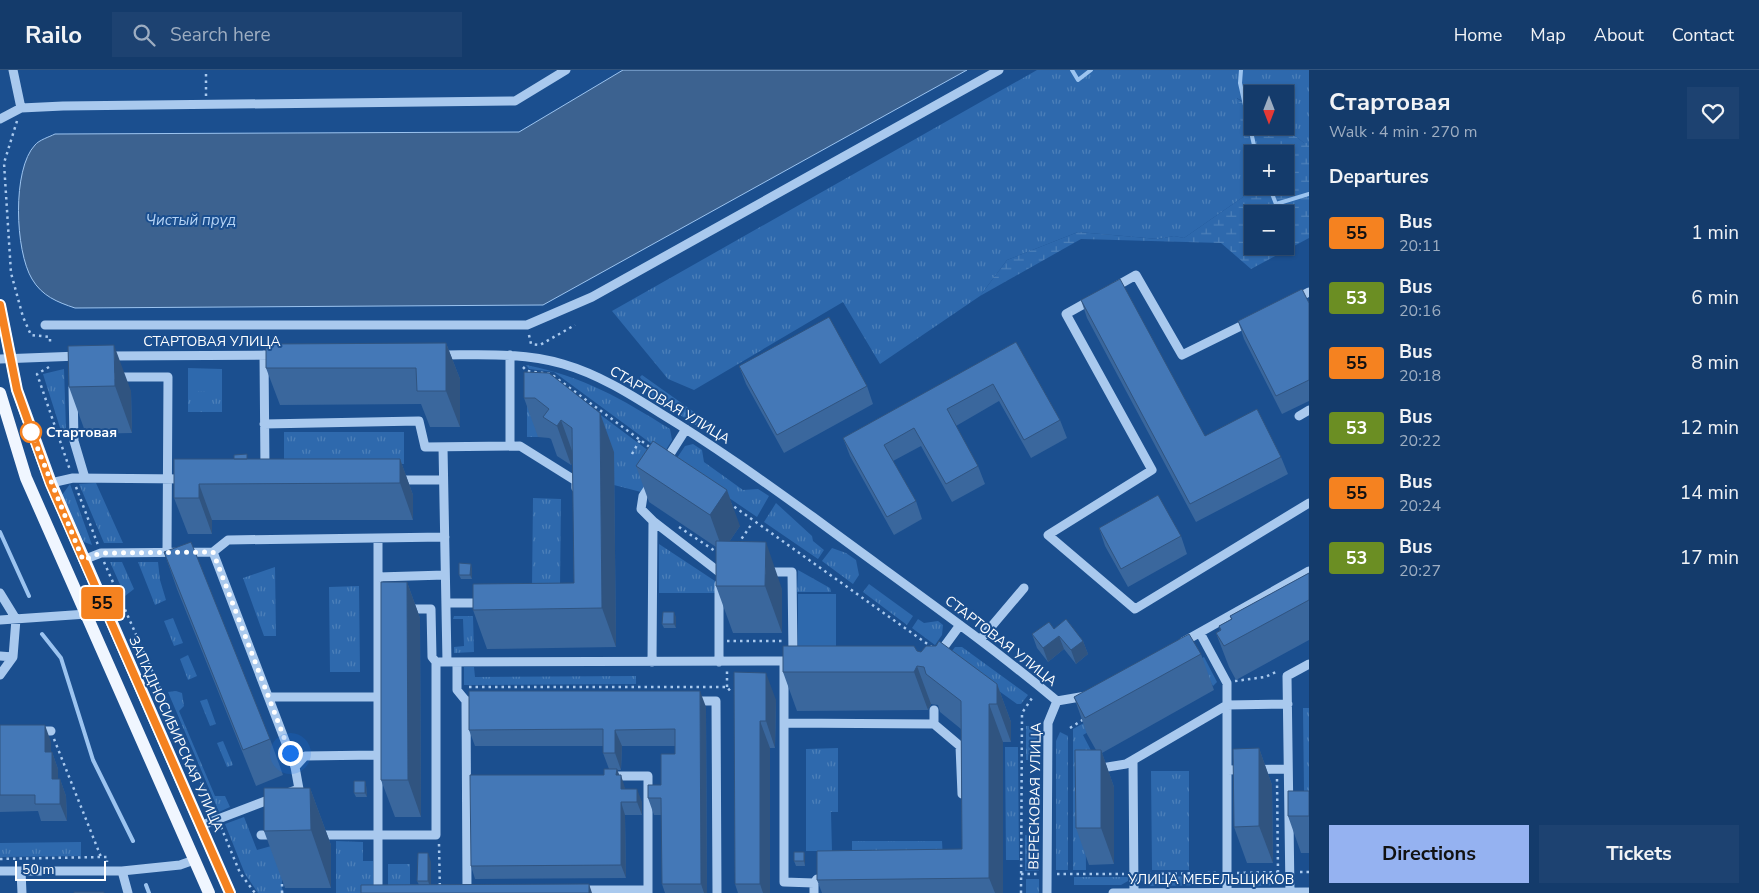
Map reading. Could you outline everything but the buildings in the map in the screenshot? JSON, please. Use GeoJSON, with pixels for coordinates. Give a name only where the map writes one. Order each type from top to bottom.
{"type":"FeatureCollection","features":[{"type":"Feature","properties":{"kind":"main road","name":"ЗАПАДНОСИБИРСКАЯ УЛИЦА"},"geometry":{"type":"LineString","coordinates":[[0,305],[5,358],[50,483],[230,893]]}},
{"type":"Feature","properties":{"kind":"main road"},"geometry":{"type":"LineString","coordinates":[[0,396],[26,478],[209,893]]}},
{"type":"Feature","properties":{"kind":"street"},"geometry":{"type":"LineString","coordinates":[[13,70],[21,108]]}},
{"type":"Feature","properties":{"kind":"street"},"geometry":{"type":"LineString","coordinates":[[0,119],[21,108],[515,101],[566,70]]}},
{"type":"Feature","properties":{"kind":"street"},"geometry":{"type":"LineString","coordinates":[[45,325],[527,325],[592,297],[999,70]]}},
{"type":"Feature","properties":{"kind":"street"},"geometry":{"type":"LineString","coordinates":[[1258,317],[1182,355],[1136,275],[1066,314],[1152,470],[1048,536],[1135,610],[1309,504]]}},
{"type":"Feature","properties":{"kind":"street"},"geometry":{"type":"LineString","coordinates":[[1284,305],[1309,292]]}},
{"type":"Feature","properties":{"kind":"street"},"geometry":{"type":"LineString","coordinates":[[264,355],[265,480]]}},
{"type":"Feature","properties":{"kind":"street","name":"СТАРТОВАЯ УЛИЦА"},"geometry":{"type":"LineString","coordinates":[[5,358],[294,355]]}},
{"type":"Feature","properties":{"kind":"street","name":"СТАРТОВАЯ УЛИЦА"},"geometry":{"type":"LineString","coordinates":[[431,355],[526,356],[564,364],[602,379],[686,429],[777,491],[980,640],[1057,702]]}},
{"type":"Feature","properties":{"kind":"street"},"geometry":{"type":"LineString","coordinates":[[510,355],[510,446]]}},
{"type":"Feature","properties":{"kind":"street"},"geometry":{"type":"LineString","coordinates":[[73,377],[74,441],[85,478]]}},
{"type":"Feature","properties":{"kind":"street"},"geometry":{"type":"LineString","coordinates":[[109,377],[168,377],[167,551]]}},
{"type":"Feature","properties":{"kind":"street"},"geometry":{"type":"LineString","coordinates":[[1299,416],[1309,410]]}},
{"type":"Feature","properties":{"kind":"street"},"geometry":{"type":"LineString","coordinates":[[264,424],[419,421],[426,447],[520,446],[576,481],[576,500]]}},
{"type":"Feature","properties":{"kind":"street"},"geometry":{"type":"LineString","coordinates":[[686,429],[643,496],[641,509],[653,521],[723,572],[723,662]]}},
{"type":"Feature","properties":{"kind":"street"},"geometry":{"type":"LineString","coordinates":[[443,447],[447,662]]}},
{"type":"Feature","properties":{"kind":"street"},"geometry":{"type":"LineString","coordinates":[[50,483],[73,478],[197,480]]}},
{"type":"Feature","properties":{"kind":"street"},"geometry":{"type":"LineString","coordinates":[[386,480],[444,480]]}},
{"type":"Feature","properties":{"kind":"street"},"geometry":{"type":"LineString","coordinates":[[652,662],[653,521]]}},
{"type":"Feature","properties":{"kind":"street"},"geometry":{"type":"LineString","coordinates":[[83,560],[101,553],[213,552],[228,540],[444,537]]}},
{"type":"Feature","properties":{"kind":"street"},"geometry":{"type":"LineString","coordinates":[[378,538],[378,577],[387,610],[377,697],[378,893]]}},
{"type":"Feature","properties":{"kind":"street"},"geometry":{"type":"LineString","coordinates":[[200,826],[217,818],[299,789],[295,767],[270,697],[213,552]]}},
{"type":"Feature","properties":{"kind":"street"},"geometry":{"type":"LineString","coordinates":[[1177,646],[1309,571]]}},
{"type":"Feature","properties":{"kind":"street"},"geometry":{"type":"LineString","coordinates":[[755,572],[792,572],[793,661],[779,688],[784,723],[784,882],[814,882],[817,880],[836,879]]}},
{"type":"Feature","properties":{"kind":"street"},"geometry":{"type":"LineString","coordinates":[[378,577],[445,575]]}},
{"type":"Feature","properties":{"kind":"street"},"geometry":{"type":"LineString","coordinates":[[980,640],[1024,588]]}},
{"type":"Feature","properties":{"kind":"street"},"geometry":{"type":"LineString","coordinates":[[0,593],[16,619],[13,657],[0,675]]}},
{"type":"Feature","properties":{"kind":"street"},"geometry":{"type":"LineString","coordinates":[[446,603],[492,603]]}},
{"type":"Feature","properties":{"kind":"street"},"geometry":{"type":"LineString","coordinates":[[309,835],[436,835],[436,662],[432,657],[431,609],[387,610]]}},
{"type":"Feature","properties":{"kind":"street"},"geometry":{"type":"LineString","coordinates":[[0,620],[87,614]]}},
{"type":"Feature","properties":{"kind":"street"},"geometry":{"type":"LineString","coordinates":[[934,666],[934,661],[960,626]]}},
{"type":"Feature","properties":{"kind":"street"},"geometry":{"type":"LineString","coordinates":[[1200,633],[1227,683],[1227,892]]}},
{"type":"Feature","properties":{"kind":"street"},"geometry":{"type":"LineString","coordinates":[[0,656],[13,657]]}},
{"type":"Feature","properties":{"kind":"street"},"geometry":{"type":"LineString","coordinates":[[436,662],[793,661]]}},
{"type":"Feature","properties":{"kind":"street"},"geometry":{"type":"LineString","coordinates":[[457,662],[457,687],[466,701],[471,777],[467,890],[486,890]]}},
{"type":"Feature","properties":{"kind":"street"},"geometry":{"type":"LineString","coordinates":[[1290,892],[1292,808],[1288,769],[1287,676],[1309,664]]}},
{"type":"Feature","properties":{"kind":"street"},"geometry":{"type":"LineString","coordinates":[[1057,702],[1085,696],[1093,692]]}},
{"type":"Feature","properties":{"kind":"street"},"geometry":{"type":"LineString","coordinates":[[270,697],[377,697]]}},
{"type":"Feature","properties":{"kind":"street"},"geometry":{"type":"LineString","coordinates":[[466,701],[486,701]]}},
{"type":"Feature","properties":{"kind":"street"},"geometry":{"type":"LineString","coordinates":[[686,701],[716,701],[716,893]]}},
{"type":"Feature","properties":{"kind":"street","name":"ВЕРЕСКОВАЯ УЛИЦА"},"geometry":{"type":"LineString","coordinates":[[1047,893],[1048,723],[1057,702]]}},
{"type":"Feature","properties":{"kind":"street"},"geometry":{"type":"LineString","coordinates":[[1088,770],[1126,764],[1227,705],[1288,704]]}},
{"type":"Feature","properties":{"kind":"street"},"geometry":{"type":"LineString","coordinates":[[934,710],[934,724]]}},
{"type":"Feature","properties":{"kind":"street"},"geometry":{"type":"LineString","coordinates":[[784,723],[934,724],[960,746],[962,802]]}},
{"type":"Feature","properties":{"kind":"street"},"geometry":{"type":"LineString","coordinates":[[26,731],[51,731]]}},
{"type":"Feature","properties":{"kind":"street"},"geometry":{"type":"LineString","coordinates":[[295,767],[305,756],[377,755]]}},
{"type":"Feature","properties":{"kind":"street"},"geometry":{"type":"LineString","coordinates":[[1133,760],[1134,893]]}},
{"type":"Feature","properties":{"kind":"street"},"geometry":{"type":"LineString","coordinates":[[1227,770],[1288,769]]}},
{"type":"Feature","properties":{"kind":"street"},"geometry":{"type":"LineString","coordinates":[[572,890],[648,892],[648,776],[600,777]]}},
{"type":"Feature","properties":{"kind":"street"},"geometry":{"type":"LineString","coordinates":[[261,835],[290,835]]}},
{"type":"Feature","properties":{"kind":"street"},"geometry":{"type":"LineString","coordinates":[[0,871],[122,871],[180,865],[194,860]]}},
{"type":"Feature","properties":{"kind":"street"},"geometry":{"type":"LineString","coordinates":[[21,870],[22,893]]}},
{"type":"Feature","properties":{"kind":"street"},"geometry":{"type":"LineString","coordinates":[[122,871],[128,893]]}},
{"type":"Feature","properties":{"kind":"street"},"geometry":{"type":"LineString","coordinates":[[814,882],[814,893]]}},
{"type":"Feature","properties":{"kind":"street","name":"УЛИЦА МЕБЕЛЬЩИКОВ"},"geometry":{"type":"LineString","coordinates":[[1113,893],[1309,892]]}},
{"type":"Feature","properties":{"kind":"path"},"geometry":{"type":"LineString","coordinates":[[206,70],[206,104]]}},
{"type":"Feature","properties":{"kind":"path"},"geometry":{"type":"LineString","coordinates":[[21,108],[4,164],[11,273],[23,317]]}},
{"type":"Feature","properties":{"kind":"path"},"geometry":{"type":"LineString","coordinates":[[527,325],[531,344],[540,345],[575,325]]}},
{"type":"Feature","properties":{"kind":"path"},"geometry":{"type":"LineString","coordinates":[[52,365],[38,374],[73,478],[101,553],[240,873],[255,893]]}},
{"type":"Feature","properties":{"kind":"path"},"geometry":{"type":"LineString","coordinates":[[510,365],[522,365],[527,371],[552,374],[640,440],[662,467]]}},
{"type":"Feature","properties":{"kind":"path"},"geometry":{"type":"LineString","coordinates":[[575,399],[584,398]]}},
{"type":"Feature","properties":{"kind":"path"},"geometry":{"type":"LineString","coordinates":[[632,454],[640,440]]}},
{"type":"Feature","properties":{"kind":"path"},"geometry":{"type":"LineString","coordinates":[[724,500],[940,653]]}},
{"type":"Feature","properties":{"kind":"path"},"geometry":{"type":"LineString","coordinates":[[737,546],[751,525]]}},
{"type":"Feature","properties":{"kind":"path"},"geometry":{"type":"LineString","coordinates":[[678,526],[719,554]]}},
{"type":"Feature","properties":{"kind":"path"},"geometry":{"type":"LineString","coordinates":[[732,693],[727,687],[723,662],[727,641],[785,641],[785,631]]}},
{"type":"Feature","properties":{"kind":"path"},"geometry":{"type":"LineString","coordinates":[[1231,674],[1235,682],[1265,677],[1279,670]]}},
{"type":"Feature","properties":{"kind":"path"},"geometry":{"type":"LineString","coordinates":[[457,687],[727,687]]}},
{"type":"Feature","properties":{"kind":"path"},"geometry":{"type":"LineString","coordinates":[[1021,893],[1022,713],[1032,698]]}},
{"type":"Feature","properties":{"kind":"path"},"geometry":{"type":"LineString","coordinates":[[1070,728],[1087,718]]}},
{"type":"Feature","properties":{"kind":"path"},"geometry":{"type":"LineString","coordinates":[[51,731],[101,857]]}},
{"type":"Feature","properties":{"kind":"path"},"geometry":{"type":"LineString","coordinates":[[1276,770],[1278,872]]}},
{"type":"Feature","properties":{"kind":"path"},"geometry":{"type":"LineString","coordinates":[[427,835],[441,845],[440,893]]}},
{"type":"Feature","properties":{"kind":"path"},"geometry":{"type":"LineString","coordinates":[[0,859],[106,857],[107,871]]}},
{"type":"Feature","properties":{"kind":"path"},"geometry":{"type":"LineString","coordinates":[[282,872],[282,893]]}},
{"type":"Feature","properties":{"kind":"path"},"geometry":{"type":"LineString","coordinates":[[1021,874],[1309,872]]}},
{"type":"Feature","properties":{"kind":"green space"},"geometry":{"type":"Polygon","coordinates":[[[1037,70],[1309,70],[1309,143],[1304,143],[1294,135],[1294,85],[1244,85],[1244,102],[1237,98],[1247,145],[1244,145],[1244,195],[1246,195],[1184,238],[1174,236],[1158,239],[1078,232],[1007,260],[980,296],[880,364],[843,302],[694,390],[668,379],[612,311],[1037,70]]]}},
{"type":"Feature","properties":{"kind":"green space"},"geometry":{"type":"Polygon","coordinates":[[[1236,98],[1244,102],[1244,135],[1294,135],[1304,143],[1309,143],[1309,238],[1294,246],[1294,205],[1244,205],[1244,255],[1277,255],[1251,269],[1221,243],[1081,239],[980,296],[1007,260],[1078,232],[1158,239],[1174,236],[1184,238],[1246,195],[1294,195],[1294,145],[1246,145],[1244,137],[1236,98]]]}},
{"type":"Feature","properties":{"kind":"green space"},"geometry":{"type":"Polygon","coordinates":[[[526,365],[547,370],[566,375],[618,398],[670,429],[672,440],[664,453],[554,372],[529,369],[526,365]]]}},
{"type":"Feature","properties":{"kind":"green space"},"geometry":{"type":"Polygon","coordinates":[[[188,368],[222,369],[222,391],[188,391],[188,368]]]}},
{"type":"Feature","properties":{"kind":"green space"},"geometry":{"type":"Polygon","coordinates":[[[64,369],[66,429],[62,434],[43,374],[64,369]]]}},
{"type":"Feature","properties":{"kind":"green space"},"geometry":{"type":"Polygon","coordinates":[[[642,375],[711,424],[704,430],[651,397],[640,377],[642,375]]]}},
{"type":"Feature","properties":{"kind":"green space"},"geometry":{"type":"Polygon","coordinates":[[[527,378],[582,401],[661,460],[641,492],[614,485],[539,412],[538,437],[527,437],[527,378]]]}},
{"type":"Feature","properties":{"kind":"green space"},"geometry":{"type":"Polygon","coordinates":[[[188,391],[222,391],[222,412],[188,412],[188,391]]]}},
{"type":"Feature","properties":{"kind":"green space"},"geometry":{"type":"Polygon","coordinates":[[[284,432],[404,432],[404,464],[284,464],[284,432]]]}},
{"type":"Feature","properties":{"kind":"green space"},"geometry":{"type":"Polygon","coordinates":[[[693,444],[702,450],[704,462],[743,490],[758,489],[769,496],[757,517],[675,461],[685,446],[693,444]]]}},
{"type":"Feature","properties":{"kind":"green space"},"geometry":{"type":"Polygon","coordinates":[[[96,483],[123,543],[104,543],[79,484],[96,483]]]}},
{"type":"Feature","properties":{"kind":"green space"},"geometry":{"type":"Polygon","coordinates":[[[70,484],[92,545],[84,542],[62,495],[70,484]]]}},
{"type":"Feature","properties":{"kind":"green space"},"geometry":{"type":"Polygon","coordinates":[[[533,498],[561,499],[560,588],[532,588],[533,498]]]}},
{"type":"Feature","properties":{"kind":"green space"},"geometry":{"type":"Polygon","coordinates":[[[776,503],[812,536],[813,541],[824,550],[818,559],[764,522],[776,503]]]}},
{"type":"Feature","properties":{"kind":"green space"},"geometry":{"type":"Polygon","coordinates":[[[659,544],[715,581],[715,593],[659,593],[659,544]]]}},
{"type":"Feature","properties":{"kind":"green space"},"geometry":{"type":"Polygon","coordinates":[[[832,548],[846,553],[856,560],[859,575],[853,584],[822,561],[832,548]]]}},
{"type":"Feature","properties":{"kind":"green space"},"geometry":{"type":"Polygon","coordinates":[[[110,562],[122,562],[134,589],[125,596],[110,562]]]}},
{"type":"Feature","properties":{"kind":"green space"},"geometry":{"type":"Polygon","coordinates":[[[138,562],[158,562],[160,580],[166,600],[155,605],[138,562]]]}},
{"type":"Feature","properties":{"kind":"green space"},"geometry":{"type":"Polygon","coordinates":[[[275,567],[276,636],[264,636],[243,578],[275,567]]]}},
{"type":"Feature","properties":{"kind":"green space"},"geometry":{"type":"Polygon","coordinates":[[[798,570],[830,588],[831,592],[797,592],[798,570]]]}},
{"type":"Feature","properties":{"kind":"green space"},"geometry":{"type":"Polygon","coordinates":[[[869,584],[913,616],[907,625],[863,592],[869,584]]]}},
{"type":"Feature","properties":{"kind":"green space"},"geometry":{"type":"Polygon","coordinates":[[[359,586],[360,672],[330,672],[329,587],[359,586]]]}},
{"type":"Feature","properties":{"kind":"green space"},"geometry":{"type":"Polygon","coordinates":[[[798,594],[836,594],[836,651],[798,651],[798,594]]]}},
{"type":"Feature","properties":{"kind":"green space"},"geometry":{"type":"Polygon","coordinates":[[[454,616],[473,616],[474,652],[454,653],[454,647],[464,646],[463,619],[453,619],[454,616]]]}},
{"type":"Feature","properties":{"kind":"green space"},"geometry":{"type":"Polygon","coordinates":[[[173,618],[183,643],[174,646],[164,621],[173,618]]]}},
{"type":"Feature","properties":{"kind":"green space"},"geometry":{"type":"Polygon","coordinates":[[[918,619],[924,623],[938,621],[943,625],[942,635],[935,645],[912,628],[918,619]]]}},
{"type":"Feature","properties":{"kind":"green space"},"geometry":{"type":"Polygon","coordinates":[[[955,647],[962,647],[1028,695],[1021,704],[1017,704],[949,655],[955,647]]]}},
{"type":"Feature","properties":{"kind":"green space"},"geometry":{"type":"Polygon","coordinates":[[[188,655],[197,676],[188,680],[180,659],[188,655]]]}},
{"type":"Feature","properties":{"kind":"green space"},"geometry":{"type":"Polygon","coordinates":[[[1204,657],[1217,682],[1213,686],[1202,668],[1083,735],[1097,762],[1085,785],[1086,870],[1073,870],[1073,729],[1204,657]]]}},
{"type":"Feature","properties":{"kind":"green space"},"geometry":{"type":"Polygon","coordinates":[[[464,667],[474,667],[475,677],[636,676],[636,684],[464,685],[464,667]]]}},
{"type":"Feature","properties":{"kind":"green space"},"geometry":{"type":"Polygon","coordinates":[[[176,691],[182,693],[184,706],[179,711],[215,796],[225,796],[230,807],[219,812],[168,692],[176,691]]]}},
{"type":"Feature","properties":{"kind":"green space"},"geometry":{"type":"Polygon","coordinates":[[[207,699],[216,724],[210,726],[200,701],[207,699]]]}},
{"type":"Feature","properties":{"kind":"green space"},"geometry":{"type":"Polygon","coordinates":[[[1303,708],[1309,708],[1309,792],[1304,792],[1303,708]]]}},
{"type":"Feature","properties":{"kind":"green space"},"geometry":{"type":"Polygon","coordinates":[[[1026,726],[1039,726],[1033,760],[1026,760],[1026,726]]]}},
{"type":"Feature","properties":{"kind":"green space"},"geometry":{"type":"Polygon","coordinates":[[[1060,732],[1068,736],[1068,870],[1056,870],[1056,741],[1060,732]]]}},
{"type":"Feature","properties":{"kind":"green space"},"geometry":{"type":"Polygon","coordinates":[[[223,741],[233,765],[227,767],[217,743],[223,741]]]}},
{"type":"Feature","properties":{"kind":"green space"},"geometry":{"type":"Polygon","coordinates":[[[1005,747],[1018,747],[1019,860],[1006,860],[1005,747]]]}},
{"type":"Feature","properties":{"kind":"green space"},"geometry":{"type":"Polygon","coordinates":[[[838,748],[838,812],[806,812],[806,749],[838,748]]]}},
{"type":"Feature","properties":{"kind":"green space"},"geometry":{"type":"Polygon","coordinates":[[[1151,771],[1189,771],[1189,870],[1152,870],[1151,771]]]}},
{"type":"Feature","properties":{"kind":"green space"},"geometry":{"type":"Polygon","coordinates":[[[806,812],[831,812],[832,851],[806,851],[806,812]]]}},
{"type":"Feature","properties":{"kind":"green space"},"geometry":{"type":"Polygon","coordinates":[[[244,817],[257,850],[282,843],[282,888],[284,893],[258,893],[245,874],[225,824],[244,817]]]}},
{"type":"Feature","properties":{"kind":"green space"},"geometry":{"type":"Polygon","coordinates":[[[1025,835],[1032,836],[1039,871],[1025,871],[1025,835]]]}},
{"type":"Feature","properties":{"kind":"green space"},"geometry":{"type":"Polygon","coordinates":[[[336,841],[363,842],[363,861],[373,861],[373,893],[336,893],[336,841]]]}},
{"type":"Feature","properties":{"kind":"green space"},"geometry":{"type":"Polygon","coordinates":[[[852,841],[942,841],[943,859],[852,859],[852,841]]]}},
{"type":"Feature","properties":{"kind":"green space"},"geometry":{"type":"Polygon","coordinates":[[[81,842],[81,856],[0,857],[0,843],[81,842]]]}},
{"type":"Feature","properties":{"kind":"green space"},"geometry":{"type":"Polygon","coordinates":[[[388,864],[410,864],[410,893],[388,893],[388,864]]]}},
{"type":"Feature","properties":{"kind":"green space"},"geometry":{"type":"Polygon","coordinates":[[[1221,876],[1219,881],[1213,885],[1150,886],[1142,881],[1142,877],[1221,876]]]}},
{"type":"Feature","properties":{"kind":"green space"},"geometry":{"type":"Polygon","coordinates":[[[1233,876],[1285,876],[1278,885],[1259,886],[1246,885],[1236,880],[1233,876]]]}},
{"type":"Feature","properties":{"kind":"green space"},"geometry":{"type":"Polygon","coordinates":[[[1074,877],[1128,877],[1128,881],[1121,885],[1074,885],[1074,877]]]}},
{"type":"Feature","properties":{"kind":"green space"},"geometry":{"type":"Polygon","coordinates":[[[1026,879],[1039,879],[1039,893],[1026,893],[1026,879]]]}},
{"type":"Feature","properties":{"kind":"water","name":"Чистый пруд"},"geometry":{"type":"Polygon","coordinates":[[[623,70],[967,70],[543,305],[75,308],[56,301],[40,290],[26,266],[19,231],[18,210],[22,172],[28,156],[35,145],[55,134],[519,132],[623,70]]]}},
{"type":"Feature","properties":{"kind":"waterway"},"geometry":{"type":"LineString","coordinates":[[1072,70],[1078,80],[1091,70]]}},
{"type":"Feature","properties":{"kind":"waterway"},"geometry":{"type":"LineString","coordinates":[[1241,70],[1240,83],[1254,145]]}},
{"type":"Feature","properties":{"kind":"waterway"},"geometry":{"type":"LineString","coordinates":[[1272,195],[1276,204],[1309,194]]}},
{"type":"Feature","properties":{"kind":"waterway"},"geometry":{"type":"LineString","coordinates":[[0,532],[29,596]]}},
{"type":"Feature","properties":{"kind":"waterway"},"geometry":{"type":"LineString","coordinates":[[42,634],[61,658],[93,760],[133,841]]}},
{"type":"Feature","properties":{"kind":"waterway"},"geometry":{"type":"LineString","coordinates":[[146,885],[149,893]]}},
{"type":"Feature","properties":{"kind":"bus line","name":"55"},"geometry":{"type":"LineString","coordinates":[[0,305],[17,390],[50,483],[230,893]]}},
{"type":"Feature","properties":{"kind":"place","name":"Стартовая"},"geometry":{"type":"Point","coordinates":[31,432]}},
{"type":"Feature","properties":{"kind":"route"},"geometry":{"type":"LineString","coordinates":[[31,432],[50,483],[83,560],[101,553],[213,552],[290,753]]}}]}
